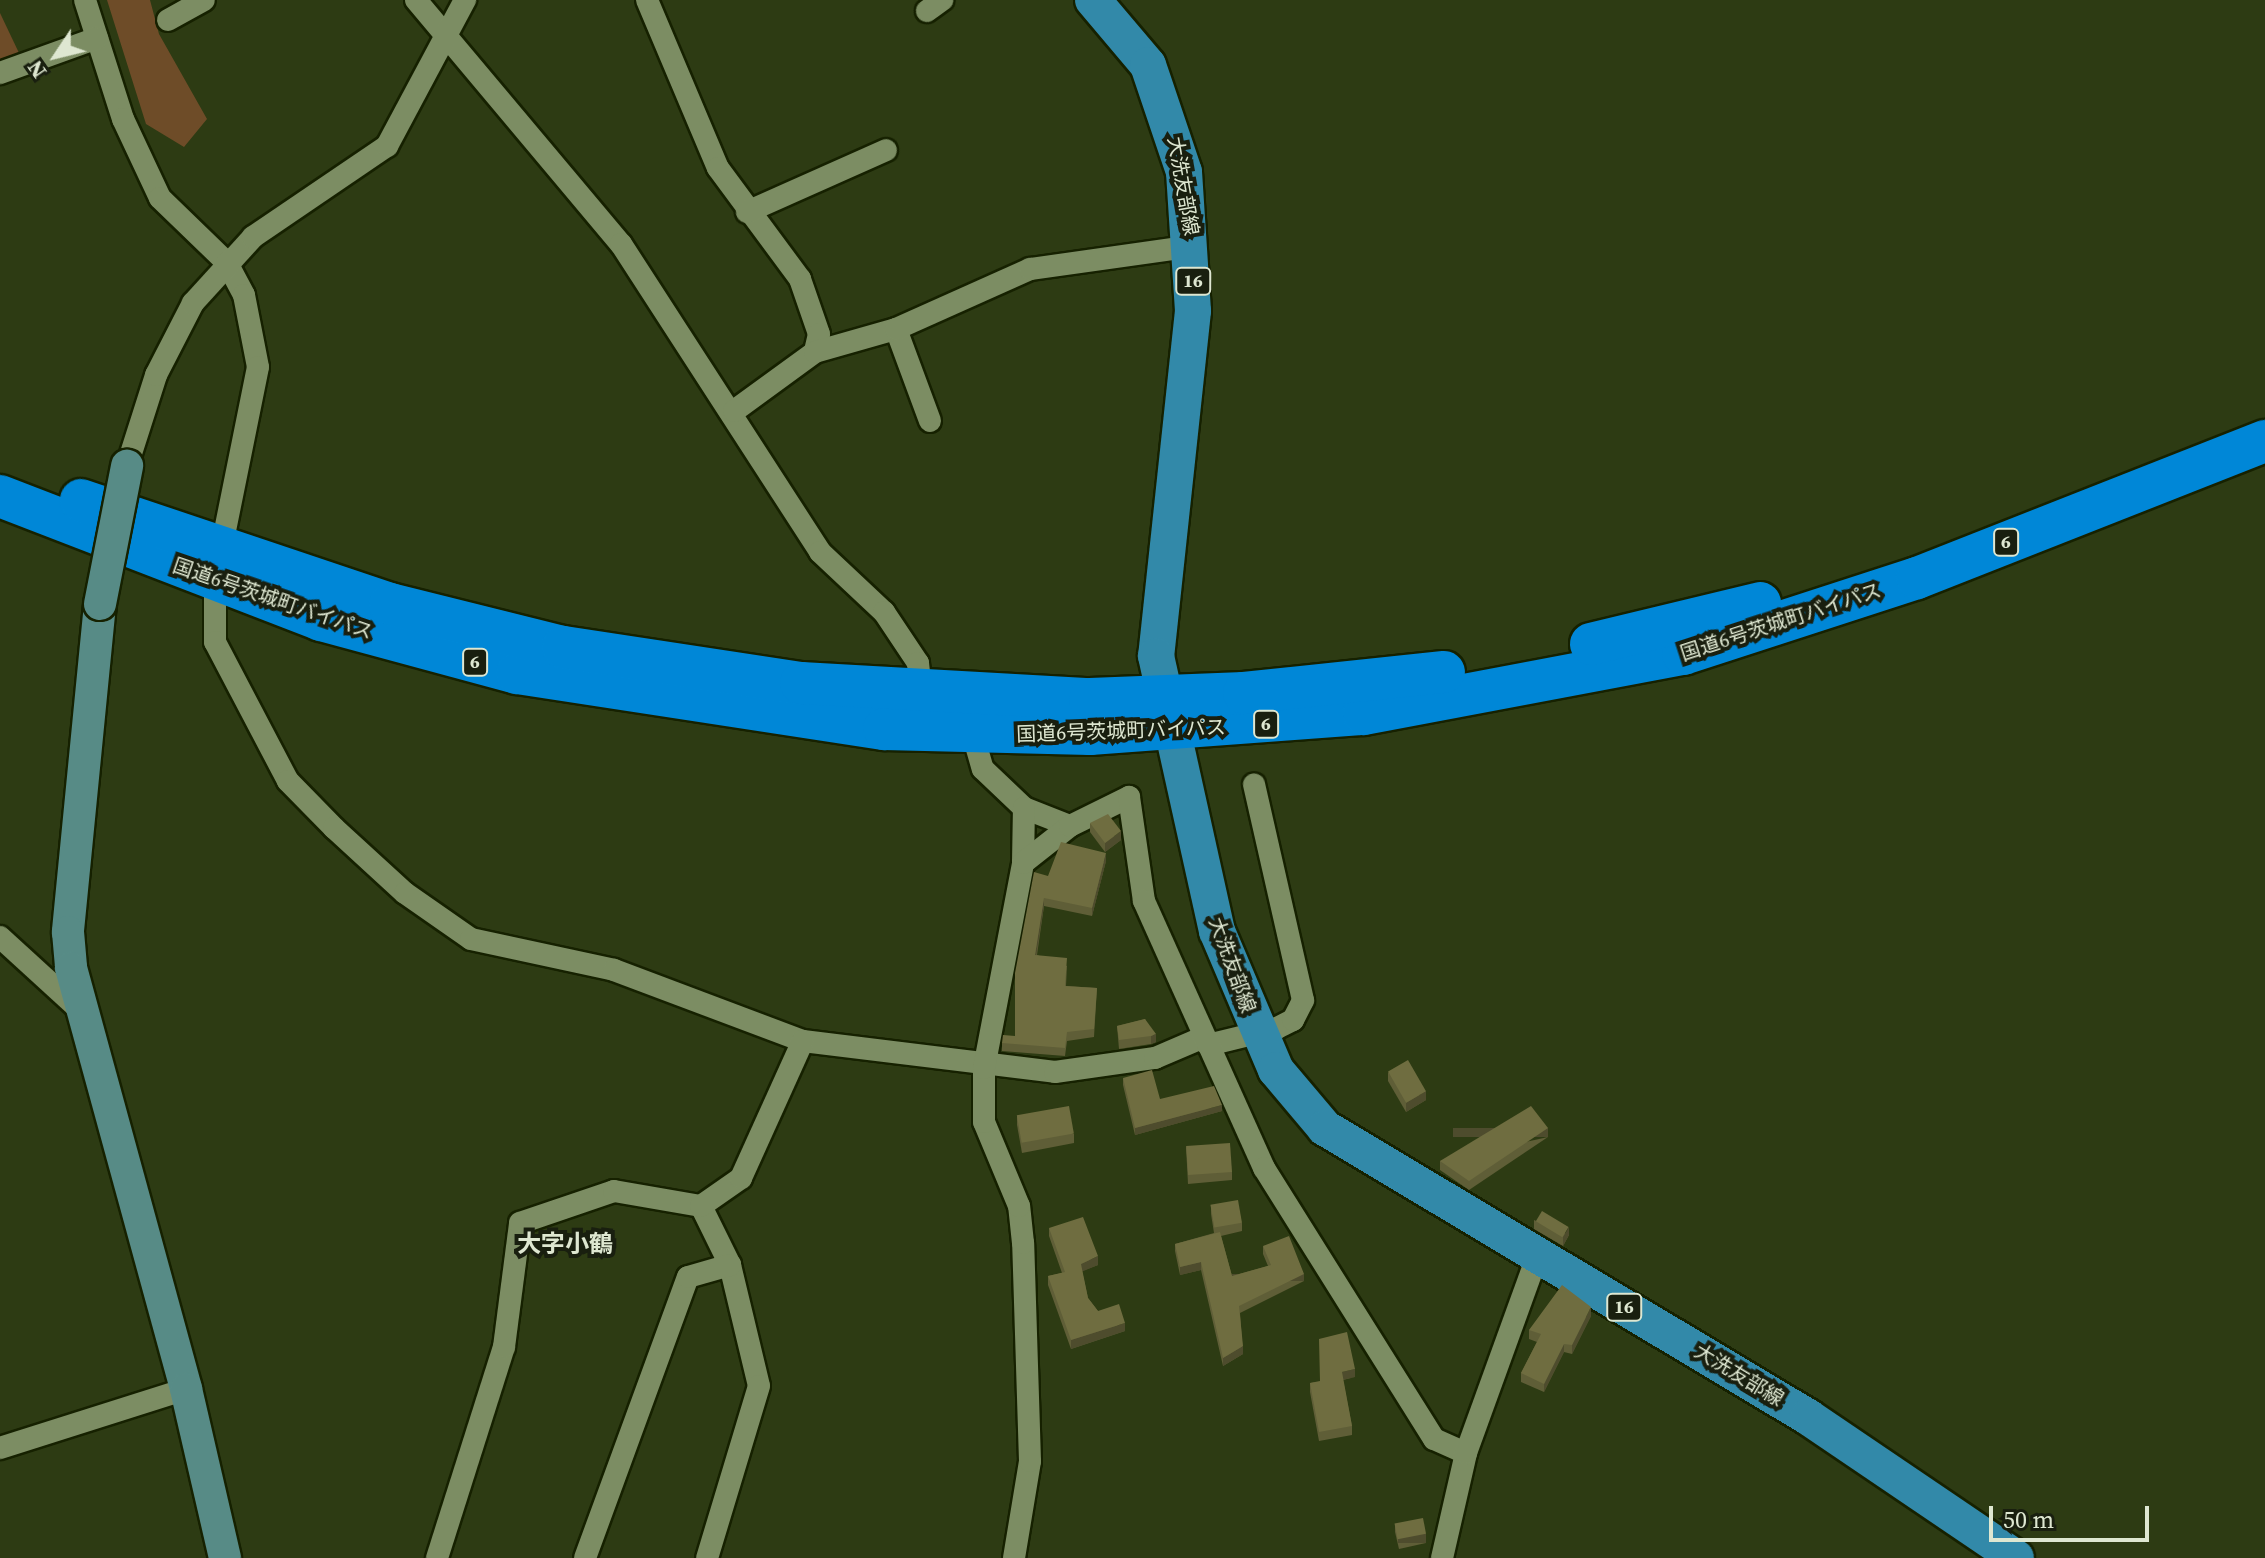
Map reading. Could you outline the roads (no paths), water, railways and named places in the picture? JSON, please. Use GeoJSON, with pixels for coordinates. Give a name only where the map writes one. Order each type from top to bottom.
{"type":"FeatureCollection","features":[{"type":"Feature","properties":{"kind":"highway","name":"国道6号茨城町バイパス"},"geometry":{"type":"LineString","coordinates":[[0,496],[218,566],[563,647],[801,683],[921,690],[1165,714],[1364,714],[1683,654],[1917,578],[2250,447]]}},
{"type":"Feature","properties":{"kind":"highway","name":"国道6号茨城町バイパス"},"geometry":{"type":"LineString","coordinates":[[0,468],[218,566],[321,620],[600,691],[973,735],[1165,714]]}},
{"type":"Feature","properties":{"kind":"main road","name":"大洗友部線"},"geometry":{"type":"LineString","coordinates":[[1093,0],[1148,65],[1161,94],[1184,172],[1193,246],[1185,387],[1159,588],[1165,714],[1217,931],[1257,1034],[1302,1107],[1325,1128],[1808,1417],[2016,1558]]}},
{"type":"Feature","properties":{"kind":"street"},"geometry":{"type":"LineString","coordinates":[[85,0],[160,198],[227,263],[244,295],[258,367],[218,566],[215,642],[288,781],[405,893],[471,939],[614,970],[803,1041],[875,1046],[984,1068],[1107,1066],[1155,1058],[1206,1041],[1257,1034],[1293,1020],[1305,990],[1254,785]]}},
{"type":"Feature","properties":{"kind":"street"},"geometry":{"type":"LineString","coordinates":[[168,20],[204,0]]}},
{"type":"Feature","properties":{"kind":"street"},"geometry":{"type":"LineString","coordinates":[[416,0],[443,37],[621,244],[734,411],[820,552],[884,612],[918,663],[921,690]]}},
{"type":"Feature","properties":{"kind":"street"},"geometry":{"type":"LineString","coordinates":[[225,1558],[186,1389],[81,1011],[68,932],[100,604],[127,466],[171,338],[227,263],[287,210],[387,146],[465,0]]}},
{"type":"Feature","properties":{"kind":"street"},"geometry":{"type":"LineString","coordinates":[[647,0],[718,168],[747,212],[800,279],[819,334],[815,352]]}},
{"type":"Feature","properties":{"kind":"street"},"geometry":{"type":"LineString","coordinates":[[0,73],[97,38]]}},
{"type":"Feature","properties":{"kind":"street"},"geometry":{"type":"LineString","coordinates":[[747,212],[886,150]]}},
{"type":"Feature","properties":{"kind":"street"},"geometry":{"type":"LineString","coordinates":[[734,411],[815,352],[896,329],[1030,269],[1193,246]]}},
{"type":"Feature","properties":{"kind":"street"},"geometry":{"type":"LineString","coordinates":[[896,329],[930,421]]}},
{"type":"Feature","properties":{"kind":"street"},"geometry":{"type":"LineString","coordinates":[[973,735],[983,769],[1024,808],[1070,826]]}},
{"type":"Feature","properties":{"kind":"street"},"geometry":{"type":"LineString","coordinates":[[1023,863],[1070,826],[1129,797],[1144,901],[1206,1041],[1291,1215],[1434,1439],[1466,1453]]}},
{"type":"Feature","properties":{"kind":"street"},"geometry":{"type":"LineString","coordinates":[[1014,1558],[1030,1461],[1023,1243],[1019,1206],[984,1122],[984,1068],[1023,863],[1024,808]]}},
{"type":"Feature","properties":{"kind":"street"},"geometry":{"type":"LineString","coordinates":[[0,937],[81,1011]]}},
{"type":"Feature","properties":{"kind":"street"},"geometry":{"type":"LineString","coordinates":[[437,1558],[504,1347],[520,1223],[614,1191],[701,1206],[741,1178],[803,1041]]}},
{"type":"Feature","properties":{"kind":"street"},"geometry":{"type":"LineString","coordinates":[[701,1206],[730,1265],[759,1386],[707,1558]]}},
{"type":"Feature","properties":{"kind":"street"},"geometry":{"type":"LineString","coordinates":[[1442,1558],[1466,1453],[1537,1257]]}},
{"type":"Feature","properties":{"kind":"street"},"geometry":{"type":"LineString","coordinates":[[585,1558],[688,1277],[730,1265]]}},
{"type":"Feature","properties":{"kind":"street"},"geometry":{"type":"LineString","coordinates":[[0,1448],[186,1389]]}},
{"type":"Feature","properties":{"kind":"district","name":"大字小鶴"},"geometry":{"type":"Point","coordinates":[565,1244]}}]}
